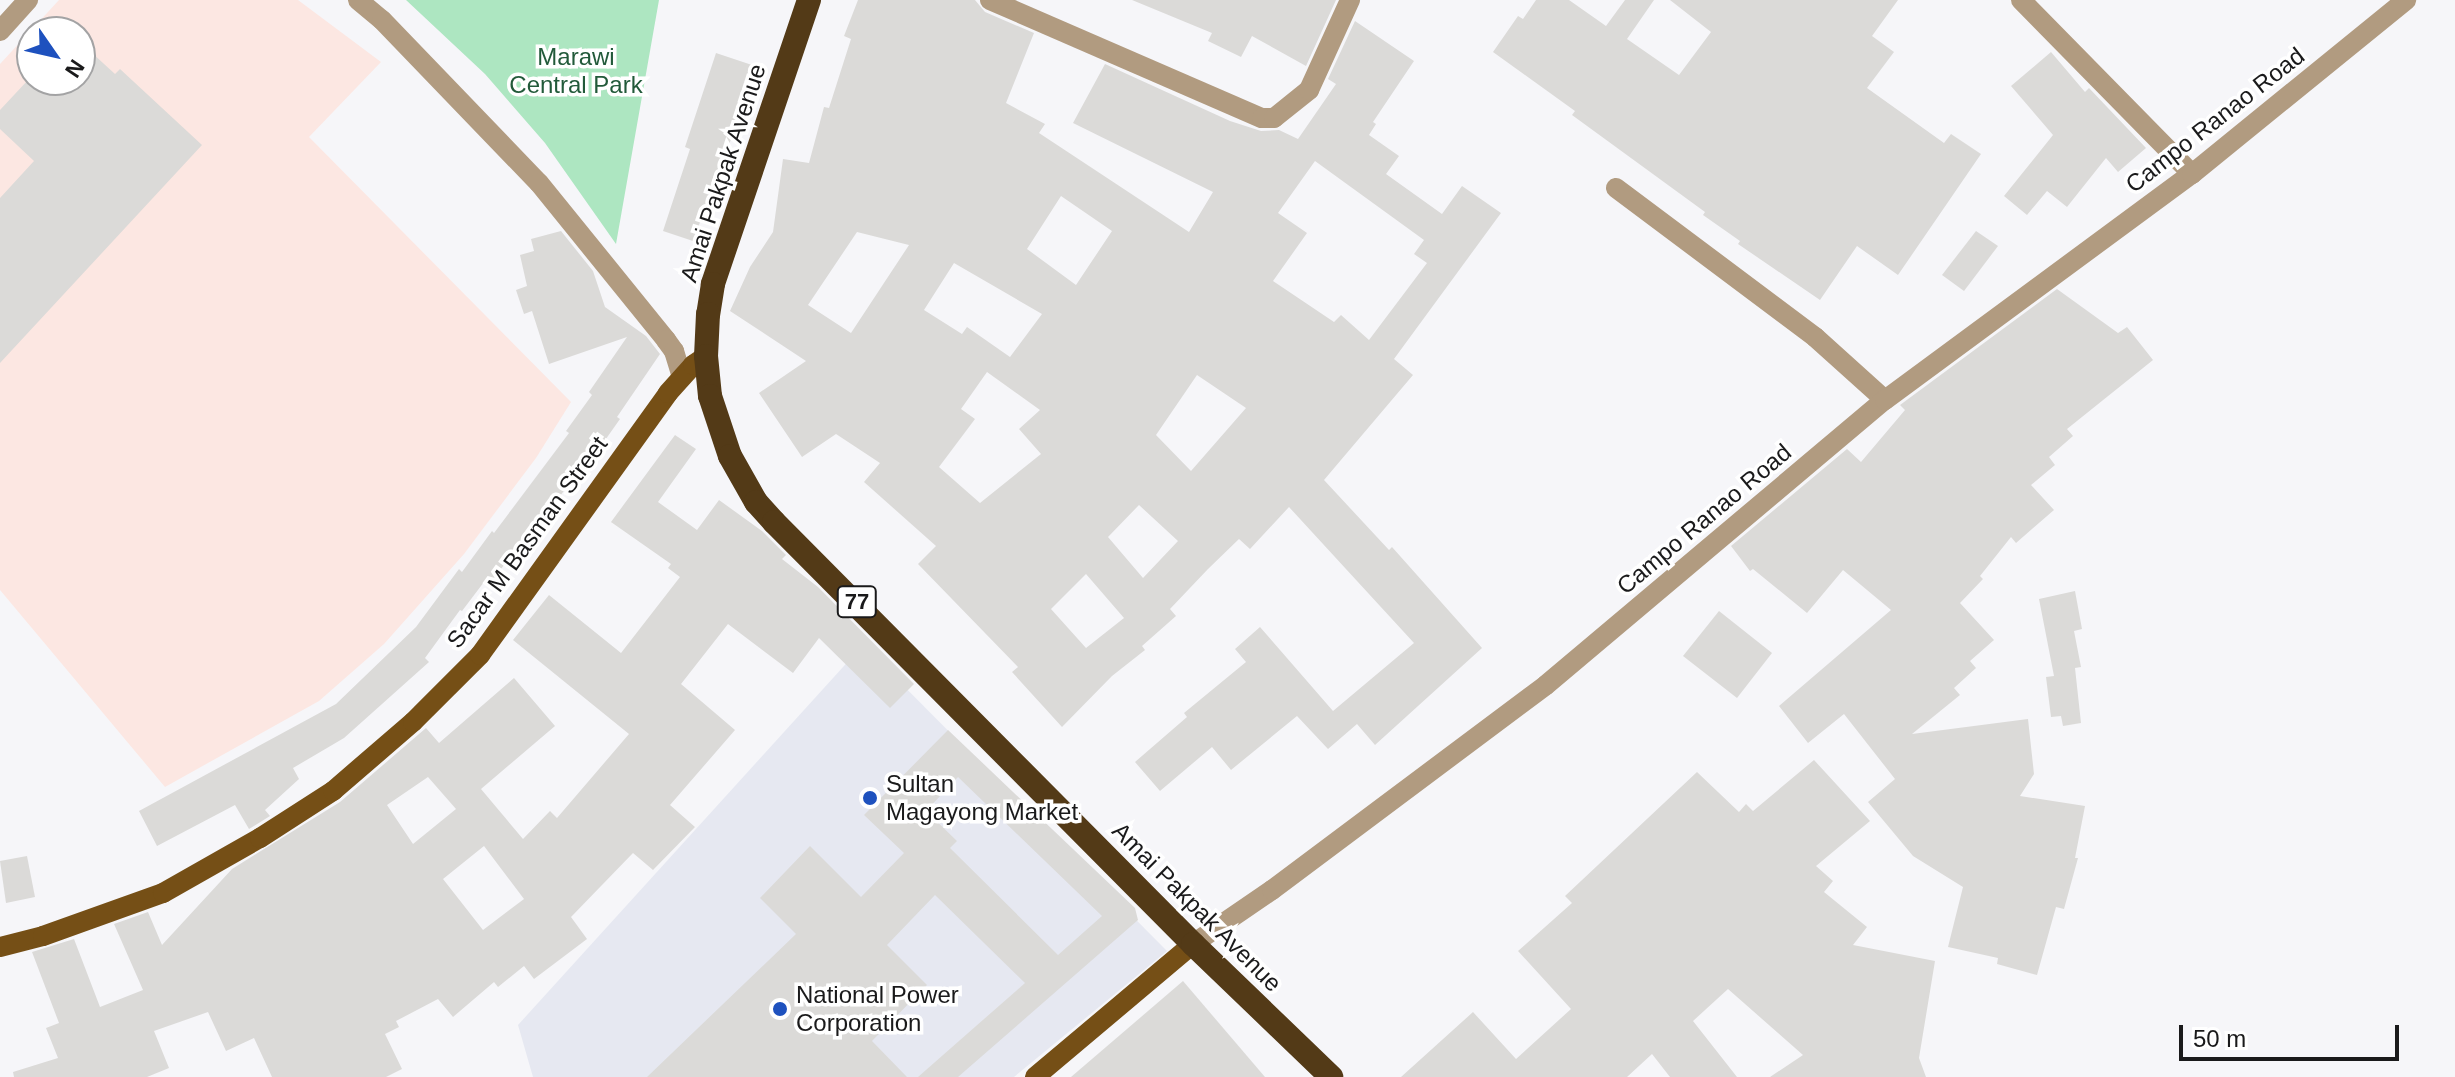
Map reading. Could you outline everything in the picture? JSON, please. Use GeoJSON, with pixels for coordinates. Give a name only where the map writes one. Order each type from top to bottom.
{"type":"FeatureCollection","features":[{"type":"Feature","properties":{"kind":"highway","name":"Amai Pakpak Avenue"},"geometry":{"type":"LineString","coordinates":[[809,0],[713,284],[706,356],[710,396],[721,434],[756,502],[1193,944],[1331,1077]]}},
{"type":"Feature","properties":{"kind":"main road","name":"Sacar M Basman Street"},"geometry":{"type":"LineString","coordinates":[[0,947],[43,936],[163,893],[260,838],[333,791],[413,722],[480,655],[682,377],[706,356]]}},
{"type":"Feature","properties":{"kind":"main road","name":"Campo Ranao Road"},"geometry":{"type":"LineString","coordinates":[[1035,1077],[1193,944]]}},
{"type":"Feature","properties":{"kind":"street"},"geometry":{"type":"LineString","coordinates":[[0,31],[28,0]]}},
{"type":"Feature","properties":{"kind":"street"},"geometry":{"type":"LineString","coordinates":[[358,0],[382,20],[539,183],[666,340],[674,351],[682,377]]}},
{"type":"Feature","properties":{"kind":"street"},"geometry":{"type":"LineString","coordinates":[[990,0],[1262,118],[1274,118],[1309,90],[1350,0]]}},
{"type":"Feature","properties":{"kind":"street"},"geometry":{"type":"LineString","coordinates":[[2021,0],[2192,174]]}},
{"type":"Feature","properties":{"kind":"street","name":"Campo Ranao Road"},"geometry":{"type":"LineString","coordinates":[[1193,944],[1284,881],[1546,685],[1885,400],[2192,174],[2406,0]]}},
{"type":"Feature","properties":{"kind":"street"},"geometry":{"type":"LineString","coordinates":[[1616,188],[1815,337],[1885,400]]}},
{"type":"Feature","properties":{"kind":"shaded area"},"geometry":{"type":"Polygon","coordinates":[[[59,0],[298,0],[381,62],[309,137],[571,402],[536,458],[464,554],[384,644],[319,701],[165,787],[0,590],[0,64],[16,47],[16,96],[96,96],[96,16],[44,16],[59,0]]]}},
{"type":"Feature","properties":{"kind":"shaded area","name":"Sultan Magayong Market"},"geometry":{"type":"Polygon","coordinates":[[[863,645],[1167,951],[1014,1077],[533,1077],[518,1025],[863,645]]]}},
{"type":"Feature","properties":{"kind":"green space","name":"Marawi Central Park"},"geometry":{"type":"Polygon","coordinates":[[[406,0],[659,0],[616,244],[545,143],[485,74],[406,0]]]}},
{"type":"Feature","properties":{"kind":"building"},"geometry":{"type":"Polygon","coordinates":[[[858,0],[975,0],[985,12],[1034,33],[1006,103],[1045,124],[1039,133],[1189,232],[1213,192],[1073,123],[1105,64],[1230,121],[1261,131],[1279,130],[1298,139],[1336,84],[1328,79],[1355,21],[1414,61],[1373,122],[1376,124],[1369,135],[1399,156],[1386,174],[1442,214],[1462,186],[1501,213],[1394,359],[1413,375],[1324,480],[1389,550],[1392,547],[1482,648],[1375,745],[1357,724],[1328,749],[1297,716],[1231,770],[1212,747],[1160,791],[1135,762],[1187,717],[1184,713],[1246,662],[1235,649],[1260,627],[1333,711],[1414,643],[1289,507],[1250,549],[1239,539],[1208,569],[1170,609],[1176,616],[1142,646],[1145,650],[1112,676],[1062,727],[1012,672],[1018,667],[918,564],[936,546],[864,482],[880,463],[836,434],[802,457],[759,393],[806,361],[730,311],[750,267],[773,232],[783,159],[809,163],[824,107],[829,108],[851,39],[844,36],[858,0]],[[1315,161],[1278,213],[1307,233],[1273,281],[1334,322],[1341,315],[1369,340],[1427,263],[1414,254],[1424,240],[1315,161]],[[1061,196],[1027,249],[1076,285],[1112,231],[1061,196]],[[857,232],[808,305],[851,333],[909,245],[857,232]],[[954,263],[924,310],[962,334],[967,327],[1010,357],[1042,314],[954,263]],[[987,372],[961,409],[975,419],[939,467],[980,503],[1041,454],[1019,429],[1040,410],[987,372]],[[1197,375],[1156,435],[1191,471],[1246,408],[1197,375]],[[1139,505],[1108,537],[1143,578],[1178,541],[1139,505]],[[1086,574],[1051,609],[1086,648],[1124,618],[1086,574]]]}},
{"type":"Feature","properties":{"kind":"building"},"geometry":{"type":"Polygon","coordinates":[[[1132,0],[1336,0],[1306,66],[1252,36],[1241,57],[1208,41],[1212,33],[1132,0]]]}},
{"type":"Feature","properties":{"kind":"building"},"geometry":{"type":"Polygon","coordinates":[[[1536,0],[1569,0],[1606,26],[1625,0],[1654,0],[1627,39],[1679,75],[1711,32],[1670,0],[1898,0],[1872,36],[1894,52],[1867,88],[1944,143],[1951,134],[1981,154],[1898,275],[1857,246],[1820,300],[1738,244],[1740,241],[1703,215],[1705,212],[1572,115],[1575,111],[1493,52],[1518,16],[1523,19],[1536,0]]]}},
{"type":"Feature","properties":{"kind":"building"},"geometry":{"type":"Polygon","coordinates":[[[2051,52],[2085,92],[2089,88],[2146,148],[2118,172],[2106,158],[2067,207],[2047,191],[2027,215],[2004,196],[2053,135],[2011,86],[2051,52]]]}},
{"type":"Feature","properties":{"kind":"building"},"geometry":{"type":"Polygon","coordinates":[[[716,53],[758,67],[693,241],[663,231],[690,149],[685,147],[716,53]]]}},
{"type":"Feature","properties":{"kind":"building"},"geometry":{"type":"Polygon","coordinates":[[[96,57],[115,74],[120,69],[202,145],[0,363],[0,198],[34,161],[0,129],[0,110],[16,93],[16,96],[96,96],[96,57]]]}},
{"type":"Feature","properties":{"kind":"building"},"geometry":{"type":"Polygon","coordinates":[[[561,231],[593,271],[605,307],[646,336],[660,354],[617,417],[620,419],[596,453],[593,450],[523,548],[519,545],[489,585],[484,582],[460,610],[425,658],[429,662],[344,738],[293,768],[299,779],[265,810],[270,816],[249,829],[235,805],[157,846],[139,811],[336,704],[416,627],[459,569],[462,572],[492,531],[494,533],[569,433],[566,431],[592,395],[589,392],[627,337],[549,364],[532,311],[524,314],[516,290],[527,286],[520,255],[534,251],[531,239],[561,231]]]}},
{"type":"Feature","properties":{"kind":"building"},"geometry":{"type":"Polygon","coordinates":[[[1976,231],[1998,246],[1964,291],[1942,275],[1976,231]]]}},
{"type":"Feature","properties":{"kind":"building"},"geometry":{"type":"Polygon","coordinates":[[[2057,289],[2118,333],[2127,327],[2153,360],[2067,429],[2073,436],[2049,457],[2055,465],[2031,485],[2054,510],[2016,543],[2011,537],[1980,576],[1983,579],[1960,603],[1994,640],[1970,661],[1976,668],[1954,688],[1960,695],[1912,734],[2028,719],[2034,774],[2020,796],[2085,806],[2075,858],[2078,858],[2064,909],[2056,907],[2037,975],[1997,964],[1998,958],[1948,947],[1963,887],[1913,856],[1868,802],[1895,779],[1844,714],[1808,743],[1779,706],[1891,610],[1843,570],[1807,613],[1753,569],[1750,571],[1731,546],[1847,449],[1861,462],[1905,410],[1900,405],[2057,289]]]}},
{"type":"Feature","properties":{"kind":"building"},"geometry":{"type":"Polygon","coordinates":[[[675,435],[696,449],[658,502],[697,530],[719,500],[762,531],[786,555],[782,559],[818,587],[914,684],[890,708],[819,638],[793,673],[728,624],[681,684],[735,730],[670,805],[695,827],[653,870],[633,853],[571,917],[587,939],[534,979],[524,966],[498,987],[494,982],[453,1017],[438,999],[396,1021],[399,1027],[385,1034],[402,1069],[386,1077],[272,1077],[254,1038],[226,1051],[208,1012],[154,1031],[169,1068],[147,1077],[14,1077],[13,1072],[58,1058],[46,1028],[59,1023],[32,952],[74,939],[100,1007],[143,990],[114,924],[148,912],[162,945],[232,869],[340,802],[426,728],[439,743],[514,678],[555,726],[481,789],[523,839],[550,811],[557,818],[629,734],[513,640],[549,595],[621,653],[680,577],[668,568],[671,564],[611,522],[675,435]],[[428,777],[387,805],[413,844],[456,809],[428,777]],[[484,846],[443,879],[483,930],[524,899],[484,846]]]}},
{"type":"Feature","properties":{"kind":"building"},"geometry":{"type":"Polygon","coordinates":[[[2075,591],[2082,629],[2074,631],[2081,667],[2075,668],[2081,723],[2063,726],[2061,716],[2051,717],[2046,677],[2054,676],[2039,599],[2075,591]]]}},
{"type":"Feature","properties":{"kind":"building"},"geometry":{"type":"Polygon","coordinates":[[[1719,611],[1772,653],[1737,698],[1683,656],[1719,611]]]}},
{"type":"Feature","properties":{"kind":"building"},"geometry":{"type":"Polygon","coordinates":[[[948,730],[1135,908],[1138,920],[958,1077],[918,1077],[1025,983],[935,895],[887,945],[927,985],[872,1041],[907,1077],[647,1077],[796,934],[760,898],[810,846],[861,897],[904,853],[864,815],[948,730]],[[958,777],[926,811],[957,841],[950,848],[1058,955],[1102,916],[958,777]]]}},
{"type":"Feature","properties":{"kind":"building"},"geometry":{"type":"Polygon","coordinates":[[[1814,760],[1870,821],[1816,866],[1833,881],[1824,892],[1867,927],[1853,945],[1935,961],[1919,1058],[1926,1077],[1770,1077],[1803,1055],[1728,989],[1693,1021],[1737,1077],[1670,1077],[1652,1054],[1627,1077],[1401,1077],[1473,1012],[1516,1059],[1571,1009],[1518,951],[1572,903],[1565,896],[1697,772],[1739,812],[1746,804],[1753,811],[1814,760]]]}},
{"type":"Feature","properties":{"kind":"building"},"geometry":{"type":"Polygon","coordinates":[[[27,856],[35,897],[6,903],[0,861],[27,856]]]}},
{"type":"Feature","properties":{"kind":"building"},"geometry":{"type":"Polygon","coordinates":[[[1183,981],[1265,1077],[1071,1077],[1183,981]]]}},
{"type":"Feature","properties":{"kind":"place","name":"Sultan Magayong Market"},"geometry":{"type":"Point","coordinates":[870,798]}},
{"type":"Feature","properties":{"kind":"place","name":"National Power Corporation"},"geometry":{"type":"Point","coordinates":[780,1009]}}]}
